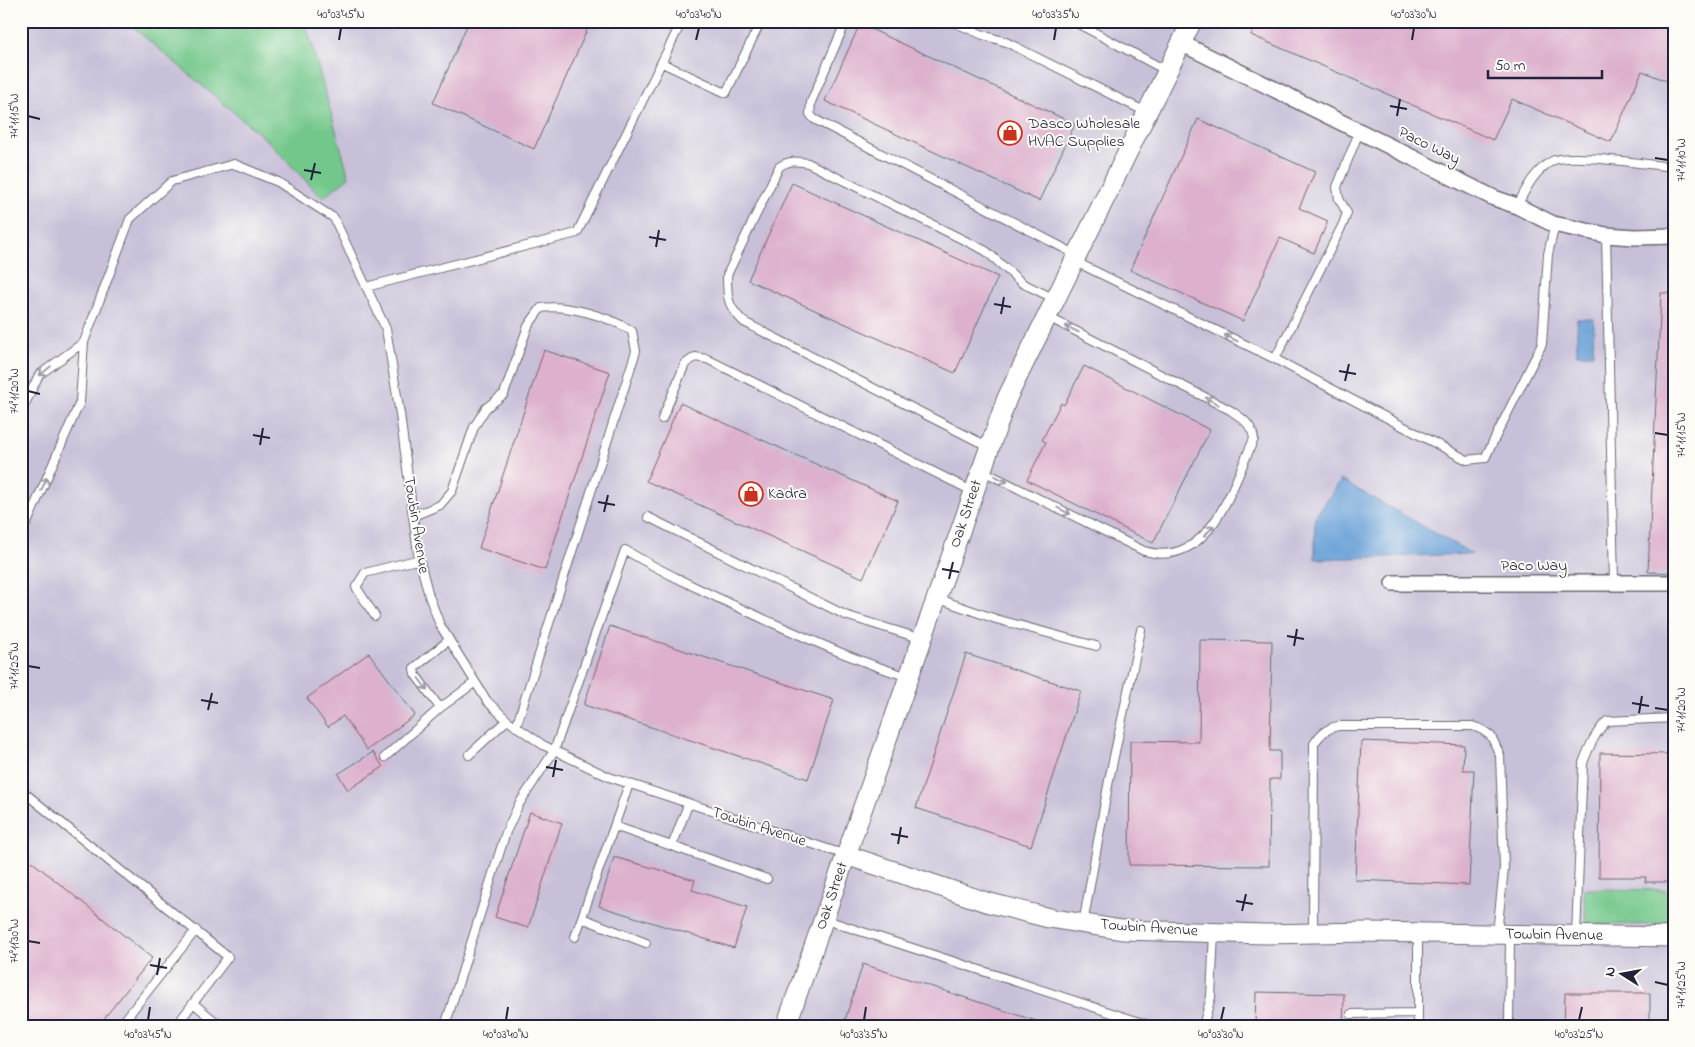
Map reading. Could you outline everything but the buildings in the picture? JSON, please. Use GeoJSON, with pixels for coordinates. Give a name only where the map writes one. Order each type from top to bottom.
{"type":"FeatureCollection","features":[{"type":"Feature","properties":{"kind":"street","name":"Oak Street"},"geometry":{"type":"LineString","coordinates":[[786,1026],[1007,398],[1192,21]]}},
{"type":"Feature","properties":{"kind":"street","name":"Paco Way"},"geometry":{"type":"LineString","coordinates":[[1181,44],[1494,198],[1517,206],[1555,224],[1606,235],[1634,237],[1674,236]]}},
{"type":"Feature","properties":{"kind":"street","name":"Paco Way"},"geometry":{"type":"LineString","coordinates":[[1393,583],[1674,583]]}},
{"type":"Feature","properties":{"kind":"street","name":"Towbin Avenue"},"geometry":{"type":"LineString","coordinates":[[846,855],[986,902],[1049,918],[1122,930],[1674,937]]}},
{"type":"Feature","properties":{"kind":"lane"},"geometry":{"type":"LineString","coordinates":[[366,287],[576,233],[682,21]]}},
{"type":"Feature","properties":{"kind":"lane"},"geometry":{"type":"LineString","coordinates":[[662,63],[726,93],[761,21]]}},
{"type":"Feature","properties":{"kind":"lane"},"geometry":{"type":"LineString","coordinates":[[846,21],[811,102],[810,114],[814,119],[1075,258],[1467,460],[1485,458],[1542,344],[1548,254],[1555,224]]}},
{"type":"Feature","properties":{"kind":"lane"},"geometry":{"type":"LineString","coordinates":[[951,21],[983,35],[1006,42],[1147,112]]}},
{"type":"Feature","properties":{"kind":"lane"},"geometry":{"type":"LineString","coordinates":[[1073,21],[1167,71]]}},
{"type":"Feature","properties":{"kind":"lane"},"geometry":{"type":"LineString","coordinates":[[1275,360],[1343,224],[1347,213],[1339,199],[1337,187],[1359,132]]}},
{"type":"Feature","properties":{"kind":"lane"},"geometry":{"type":"LineString","coordinates":[[1517,206],[1531,179],[1553,160],[1576,156],[1674,167]]}},
{"type":"Feature","properties":{"kind":"lane"},"geometry":{"type":"LineString","coordinates":[[990,446],[744,322],[731,310],[727,295],[727,275],[779,167],[785,162],[801,161],[986,251],[1022,283],[1055,299]]}},
{"type":"Feature","properties":{"kind":"lane","name":"Towbin Avenue"},"geometry":{"type":"LineString","coordinates":[[84,342],[130,219],[172,181],[234,164],[278,182],[334,218],[386,329],[420,559],[432,603],[449,640],[474,683],[487,701],[516,727],[554,751],[629,784],[688,805],[846,855]]}},
{"type":"Feature","properties":{"kind":"lane"},"geometry":{"type":"LineString","coordinates":[[1606,235],[1614,583]]}},
{"type":"Feature","properties":{"kind":"lane"},"geometry":{"type":"LineString","coordinates":[[413,516],[440,505],[452,491],[474,427],[486,408],[504,394],[528,326],[541,308],[555,306],[618,322],[632,331],[636,351],[516,727]]}},
{"type":"Feature","properties":{"kind":"lane"},"geometry":{"type":"LineString","coordinates":[[981,470],[1144,551],[1155,554],[1171,554],[1185,549],[1214,526],[1254,439],[1252,430],[1245,421],[1230,410],[1047,316]]}},
{"type":"Feature","properties":{"kind":"lane"},"geometry":{"type":"LineString","coordinates":[[21,412],[39,375],[84,342]]}},
{"type":"Feature","properties":{"kind":"lane"},"geometry":{"type":"LineString","coordinates":[[21,526],[27,522],[80,402],[84,342]]}},
{"type":"Feature","properties":{"kind":"lane"},"geometry":{"type":"LineString","coordinates":[[662,419],[685,364],[695,357],[707,359],[974,492]]}},
{"type":"Feature","properties":{"kind":"lane"},"geometry":{"type":"LineString","coordinates":[[648,517],[845,615],[922,639]]}},
{"type":"Feature","properties":{"kind":"lane"},"geometry":{"type":"LineString","coordinates":[[445,1026],[506,832],[519,804],[554,751],[625,550],[669,576],[820,644],[877,668],[909,677]]}},
{"type":"Feature","properties":{"kind":"lane"},"geometry":{"type":"LineString","coordinates":[[375,616],[356,587],[366,573],[420,559]]}},
{"type":"Feature","properties":{"kind":"lane"},"geometry":{"type":"LineString","coordinates":[[936,598],[996,619],[1096,646]]}},
{"type":"Feature","properties":{"kind":"lane"},"geometry":{"type":"LineString","coordinates":[[1083,924],[1109,780],[1141,630]]}},
{"type":"Feature","properties":{"kind":"lane"},"geometry":{"type":"LineString","coordinates":[[440,708],[415,674],[414,668],[449,640]]}},
{"type":"Feature","properties":{"kind":"lane"},"geometry":{"type":"LineString","coordinates":[[384,757],[440,708],[474,683]]}},
{"type":"Feature","properties":{"kind":"lane"},"geometry":{"type":"LineString","coordinates":[[1576,936],[1583,763],[1597,730],[1607,721],[1674,718]]}},
{"type":"Feature","properties":{"kind":"lane"},"geometry":{"type":"LineString","coordinates":[[469,755],[507,720]]}},
{"type":"Feature","properties":{"kind":"lane"},"geometry":{"type":"LineString","coordinates":[[1312,933],[1314,744],[1320,734],[1338,726],[1462,726],[1482,729],[1491,736],[1500,754],[1504,868],[1503,934],[1509,1026]]}},
{"type":"Feature","properties":{"kind":"lane"},"geometry":{"type":"LineString","coordinates":[[575,937],[629,784]]}},
{"type":"Feature","properties":{"kind":"lane"},"geometry":{"type":"LineString","coordinates":[[21,790],[228,957],[176,1026]]}},
{"type":"Feature","properties":{"kind":"lane"},"geometry":{"type":"LineString","coordinates":[[672,846],[688,805]]}},
{"type":"Feature","properties":{"kind":"lane"},"geometry":{"type":"LineString","coordinates":[[614,826],[767,879]]}},
{"type":"Feature","properties":{"kind":"lane"},"geometry":{"type":"LineString","coordinates":[[582,918],[646,943]]}},
{"type":"Feature","properties":{"kind":"lane"},"geometry":{"type":"LineString","coordinates":[[823,919],[1152,1026]]}},
{"type":"Feature","properties":{"kind":"lane"},"geometry":{"type":"LineString","coordinates":[[120,1026],[196,930]]}},
{"type":"Feature","properties":{"kind":"lane"},"geometry":{"type":"LineString","coordinates":[[1203,1026],[1211,996],[1214,932]]}},
{"type":"Feature","properties":{"kind":"lane"},"geometry":{"type":"LineString","coordinates":[[1418,933],[1418,1026]]}},
{"type":"Feature","properties":{"kind":"lane"},"geometry":{"type":"LineString","coordinates":[[193,1003],[221,1026]]}},
{"type":"Feature","properties":{"kind":"lane"},"geometry":{"type":"LineString","coordinates":[[1351,1014],[1418,1013]]}},
{"type":"Feature","properties":{"kind":"shaded area"},"geometry":{"type":"Polygon","coordinates":[[[21,21],[1674,21],[1674,1026],[21,1026],[21,21]]]}},
{"type":"Feature","properties":{"kind":"green space"},"geometry":{"type":"Polygon","coordinates":[[[126,21],[305,21],[349,177],[322,198],[269,142],[126,21]]]}},
{"type":"Feature","properties":{"kind":"green space"},"geometry":{"type":"Polygon","coordinates":[[[1584,889],[1665,890],[1669,893],[1668,925],[1586,924],[1584,889]]]}},
{"type":"Feature","properties":{"kind":"water"},"geometry":{"type":"Polygon","coordinates":[[[1577,319],[1594,319],[1593,354],[1577,354],[1577,319]]]}},
{"type":"Feature","properties":{"kind":"water"},"geometry":{"type":"Polygon","coordinates":[[[1341,480],[1472,554],[1315,559],[1315,517],[1341,480]]]}},
{"type":"Feature","properties":{"kind":"place","name":"Dasco Wholesale HVAC Supplies"},"geometry":{"type":"Point","coordinates":[1010,133]}},
{"type":"Feature","properties":{"kind":"place","name":"Kadra"},"geometry":{"type":"Point","coordinates":[751,494]}}]}
